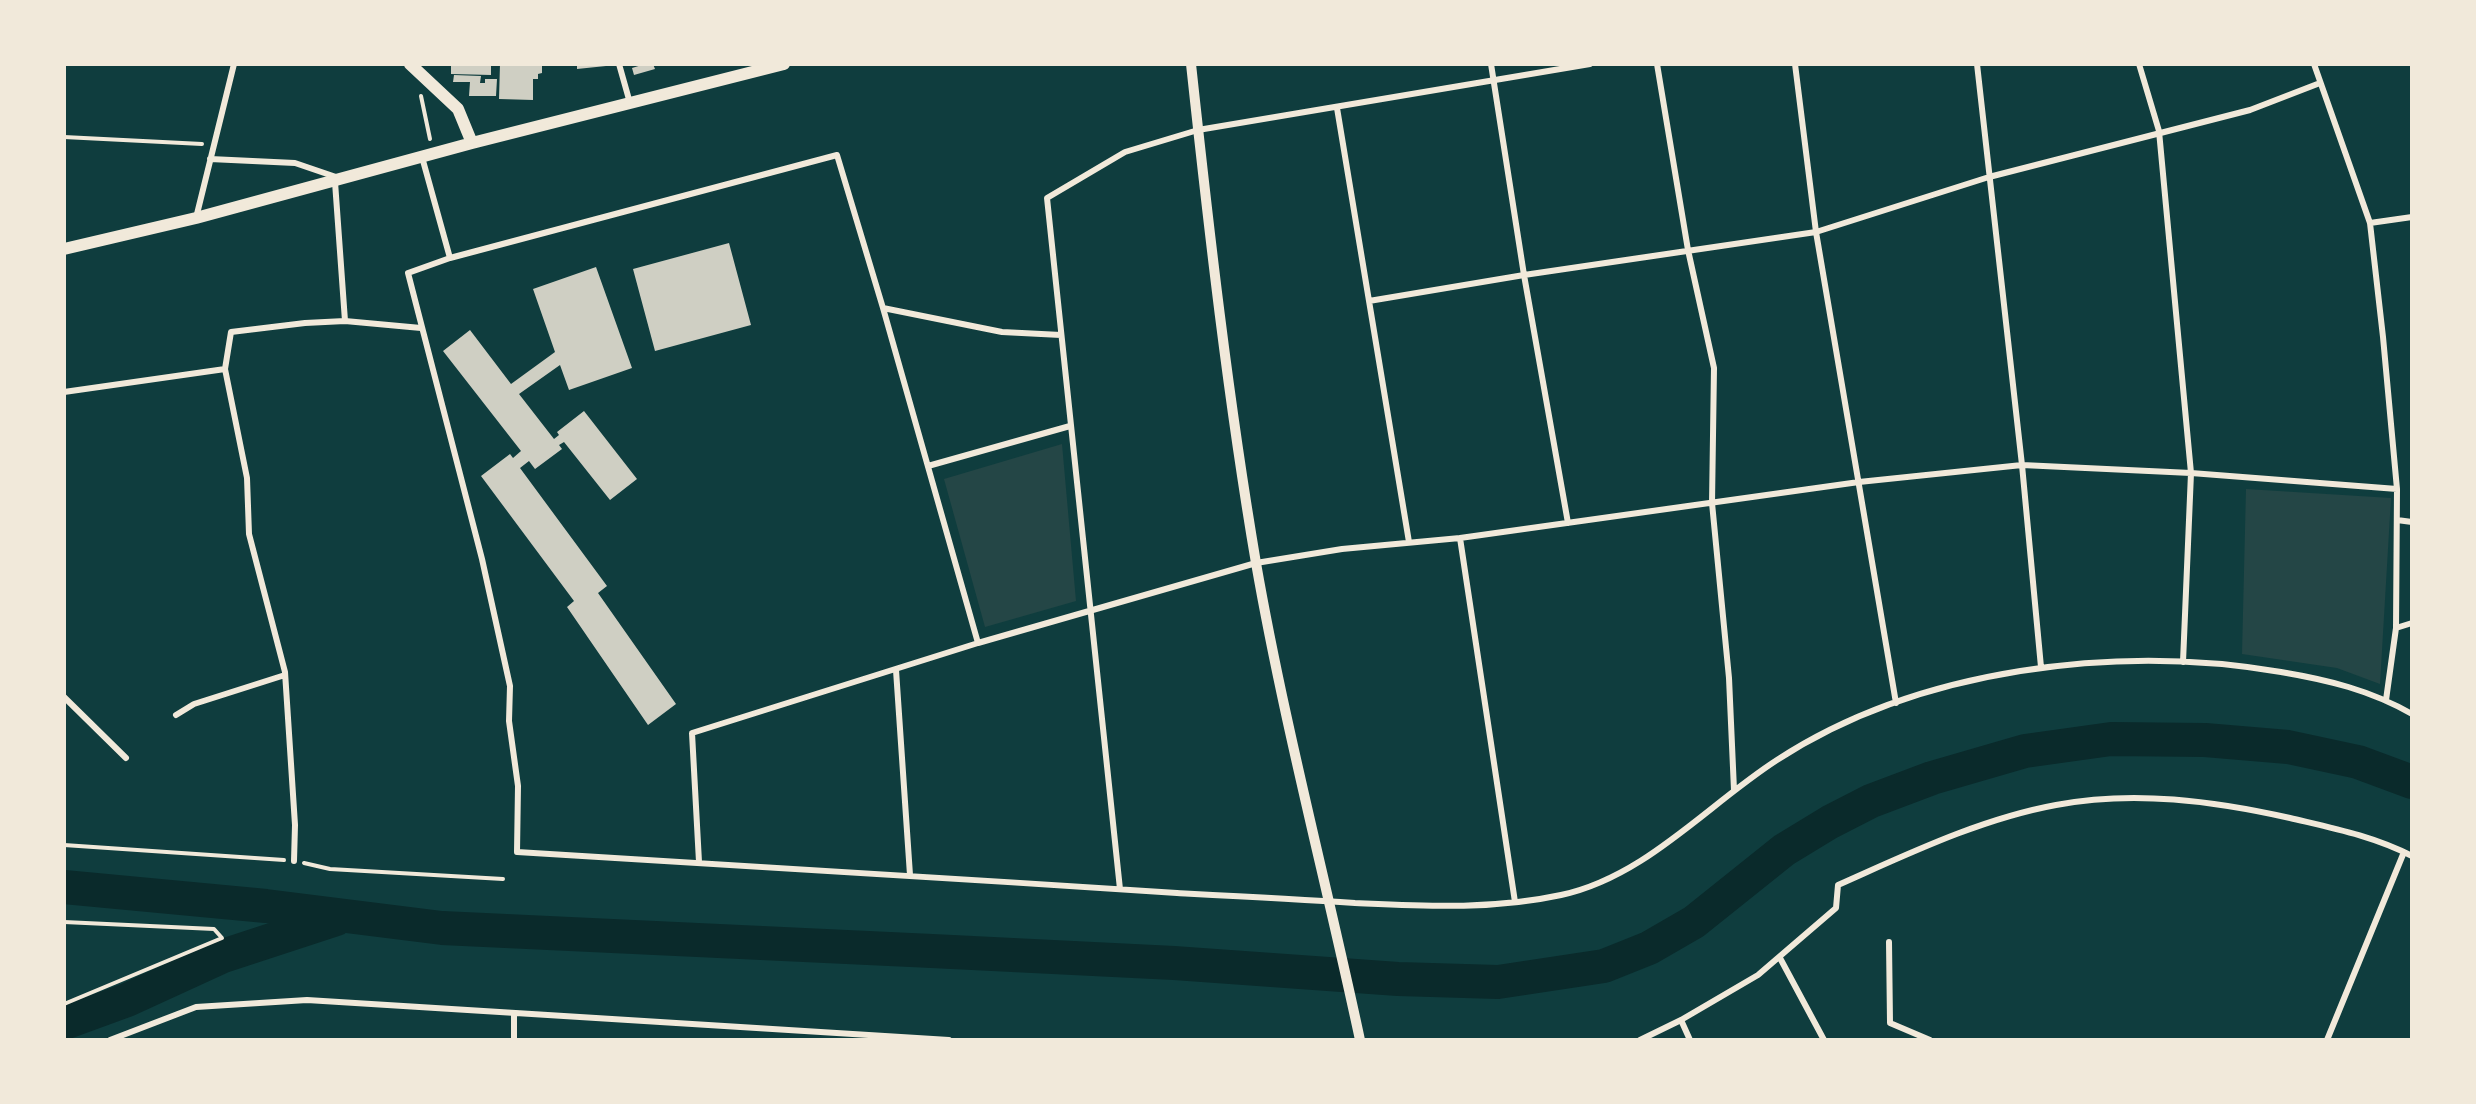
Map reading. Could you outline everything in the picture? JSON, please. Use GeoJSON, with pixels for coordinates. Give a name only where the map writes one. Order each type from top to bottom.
{"type":"FeatureCollection","features":[{"type":"Feature","properties":{"kind":"main road"},"geometry":{"type":"LineString","coordinates":[[410,64],[458,109],[472,142]]}},
{"type":"Feature","properties":{"kind":"main road"},"geometry":{"type":"LineString","coordinates":[[64,249],[340,181],[472,142],[784,64]]}},
{"type":"Feature","properties":{"kind":"street"},"geometry":{"type":"LineString","coordinates":[[196,218],[234,64]]}},
{"type":"Feature","properties":{"kind":"street"},"geometry":{"type":"LineString","coordinates":[[619,64],[630,104]]}},
{"type":"Feature","properties":{"kind":"street"},"geometry":{"type":"LineString","coordinates":[[1191,64],[1225,345],[1256,563],[1279,677],[1360,1040]]}},
{"type":"Feature","properties":{"kind":"street"},"geometry":{"type":"LineString","coordinates":[[1491,64],[1524,275],[1568,523]]}},
{"type":"Feature","properties":{"kind":"street"},"geometry":{"type":"LineString","coordinates":[[1120,889],[1047,198],[1125,152],[1198,130],[1590,64]]}},
{"type":"Feature","properties":{"kind":"street"},"geometry":{"type":"LineString","coordinates":[[1657,64],[1688,250],[1714,368],[1712,503],[1729,678],[1734,790]]}},
{"type":"Feature","properties":{"kind":"street"},"geometry":{"type":"LineString","coordinates":[[1795,64],[1816,232],[1896,703]]}},
{"type":"Feature","properties":{"kind":"street"},"geometry":{"type":"LineString","coordinates":[[1977,64],[2022,465],[2041,667]]}},
{"type":"Feature","properties":{"kind":"street"},"geometry":{"type":"LineString","coordinates":[[2139,64],[2159,131],[2191,473],[2183,662]]}},
{"type":"Feature","properties":{"kind":"street"},"geometry":{"type":"LineString","coordinates":[[2314,64],[2370,222],[2397,489],[2396,628],[2386,700]]}},
{"type":"Feature","properties":{"kind":"street"},"geometry":{"type":"LineString","coordinates":[[1369,301],[1524,275],[1816,232],[1989,177],[2159,131],[2250,110],[2320,83]]}},
{"type":"Feature","properties":{"kind":"street"},"geometry":{"type":"LineString","coordinates":[[1337,108],[1409,542]]}},
{"type":"Feature","properties":{"kind":"street"},"geometry":{"type":"LineString","coordinates":[[428,155],[450,258]]}},
{"type":"Feature","properties":{"kind":"street"},"geometry":{"type":"LineString","coordinates":[[978,643],[837,155],[450,258],[408,273],[482,559],[510,686],[509,721],[518,786],[517,852],[1464,908],[1561,895],[1606,882],[1660,846],[1778,759],[1833,728],[1896,703],[1979,679],[2041,667],[2108,660],[2244,666],[2333,681],[2386,700],[2412,714]]}},
{"type":"Feature","properties":{"kind":"street"},"geometry":{"type":"LineString","coordinates":[[210,159],[295,163],[340,181],[345,321]]}},
{"type":"Feature","properties":{"kind":"street"},"geometry":{"type":"LineString","coordinates":[[2370,222],[2412,217]]}},
{"type":"Feature","properties":{"kind":"street"},"geometry":{"type":"LineString","coordinates":[[883,308],[1002,332],[1061,335]]}},
{"type":"Feature","properties":{"kind":"street"},"geometry":{"type":"LineString","coordinates":[[294,861],[295,825],[285,675],[249,534],[248,478],[225,369],[231,332],[304,323],[345,321],[422,328]]}},
{"type":"Feature","properties":{"kind":"street"},"geometry":{"type":"LineString","coordinates":[[64,392],[225,369]]}},
{"type":"Feature","properties":{"kind":"street"},"geometry":{"type":"LineString","coordinates":[[928,466],[1070,426]]}},
{"type":"Feature","properties":{"kind":"street"},"geometry":{"type":"LineString","coordinates":[[699,862],[692,733],[978,643],[1256,563],[1409,542],[1460,538],[1859,482],[2022,465],[2191,473],[2397,489]]}},
{"type":"Feature","properties":{"kind":"street"},"geometry":{"type":"LineString","coordinates":[[2397,520],[2412,522]]}},
{"type":"Feature","properties":{"kind":"street"},"geometry":{"type":"LineString","coordinates":[[1460,538],[1515,902]]}},
{"type":"Feature","properties":{"kind":"street"},"geometry":{"type":"LineString","coordinates":[[2396,628],[2412,623]]}},
{"type":"Feature","properties":{"kind":"street"},"geometry":{"type":"LineString","coordinates":[[896,670],[910,875]]}},
{"type":"Feature","properties":{"kind":"street"},"geometry":{"type":"LineString","coordinates":[[176,715],[194,704],[285,675]]}},
{"type":"Feature","properties":{"kind":"street"},"geometry":{"type":"LineString","coordinates":[[64,697],[126,758]]}},
{"type":"Feature","properties":{"kind":"street"},"geometry":{"type":"LineString","coordinates":[[1640,1040],[1681,1020],[1758,975],[1780,958],[1836,908],[1838,885],[1954,835],[2002,818],[2056,805],[2112,798],[2192,801],[2255,810],[2360,834],[2412,856]]}},
{"type":"Feature","properties":{"kind":"street"},"geometry":{"type":"LineString","coordinates":[[2328,1040],[2404,852]]}},
{"type":"Feature","properties":{"kind":"street"},"geometry":{"type":"LineString","coordinates":[[1889,942],[1890,1023],[1930,1040]]}},
{"type":"Feature","properties":{"kind":"street"},"geometry":{"type":"LineString","coordinates":[[1780,958],[1824,1040]]}},
{"type":"Feature","properties":{"kind":"street"},"geometry":{"type":"LineString","coordinates":[[111,1040],[130,1030],[196,1007],[307,1000],[949,1040]]}},
{"type":"Feature","properties":{"kind":"street"},"geometry":{"type":"LineString","coordinates":[[514,1013],[514,1040]]}},
{"type":"Feature","properties":{"kind":"street"},"geometry":{"type":"LineString","coordinates":[[1681,1020],[1690,1040]]}},
{"type":"Feature","properties":{"kind":"street"},"geometry":{"type":"LineString","coordinates":[[130,1030],[130,1040]]}},
{"type":"Feature","properties":{"kind":"path"},"geometry":{"type":"LineString","coordinates":[[421,74],[428,155]]}},
{"type":"Feature","properties":{"kind":"path"},"geometry":{"type":"LineString","coordinates":[[64,137],[214,145]]}},
{"type":"Feature","properties":{"kind":"path"},"geometry":{"type":"LineString","coordinates":[[64,922],[214,929],[222,938],[64,1004]]}},
{"type":"Feature","properties":{"kind":"shaded area"},"geometry":{"type":"Polygon","coordinates":[[[1062,444],[1076,601],[985,627],[944,479],[1062,444]]]}},
{"type":"Feature","properties":{"kind":"shaded area"},"geometry":{"type":"Polygon","coordinates":[[[2246,489],[2391,498],[2380,684],[2337,668],[2242,654],[2246,489]]]}},
{"type":"Feature","properties":{"kind":"building"},"geometry":{"type":"Polygon","coordinates":[[[451,64],[491,64],[491,75],[451,74],[451,64]]]}},
{"type":"Feature","properties":{"kind":"building"},"geometry":{"type":"Polygon","coordinates":[[[500,64],[542,64],[542,73],[538,74],[538,79],[533,79],[533,100],[499,99],[500,64]]]}},
{"type":"Feature","properties":{"kind":"building"},"geometry":{"type":"Polygon","coordinates":[[[577,64],[606,64],[606,66],[577,69],[577,64]]]}},
{"type":"Feature","properties":{"kind":"building"},"geometry":{"type":"Polygon","coordinates":[[[653,64],[655,69],[634,75],[632,68],[653,64]]]}},
{"type":"Feature","properties":{"kind":"building"},"geometry":{"type":"Polygon","coordinates":[[[454,75],[481,76],[480,83],[485,83],[485,79],[497,79],[496,96],[469,96],[470,82],[453,82],[454,75]]]}},
{"type":"Feature","properties":{"kind":"building"},"geometry":{"type":"Polygon","coordinates":[[[729,243],[751,325],[655,351],[633,269],[729,243]]]}},
{"type":"Feature","properties":{"kind":"building"},"geometry":{"type":"Polygon","coordinates":[[[596,267],[632,368],[569,390],[560,365],[519,394],[554,439],[559,435],[557,432],[584,411],[637,479],[610,500],[564,442],[559,445],[562,449],[535,469],[529,461],[520,468],[607,586],[598,593],[676,704],[648,725],[567,607],[574,601],[481,476],[510,454],[513,458],[521,451],[443,351],[470,330],[511,384],[555,352],[533,289],[596,267]]]}},
{"type":"Feature","properties":{"kind":"waterway"},"geometry":{"type":"LineString","coordinates":[[64,887],[266,906],[442,928],[1174,963],[1398,979],[1498,982],[1604,966],[1649,948],[1694,922],[1784,850],[1830,822],[1871,801],[1932,778],[2025,751],[2111,739],[2205,740],[2288,747],[2358,762],[2412,782]]}},
{"type":"Feature","properties":{"kind":"waterway"},"geometry":{"type":"LineString","coordinates":[[64,1023],[127,1000],[223,956],[336,919]]}}]}
